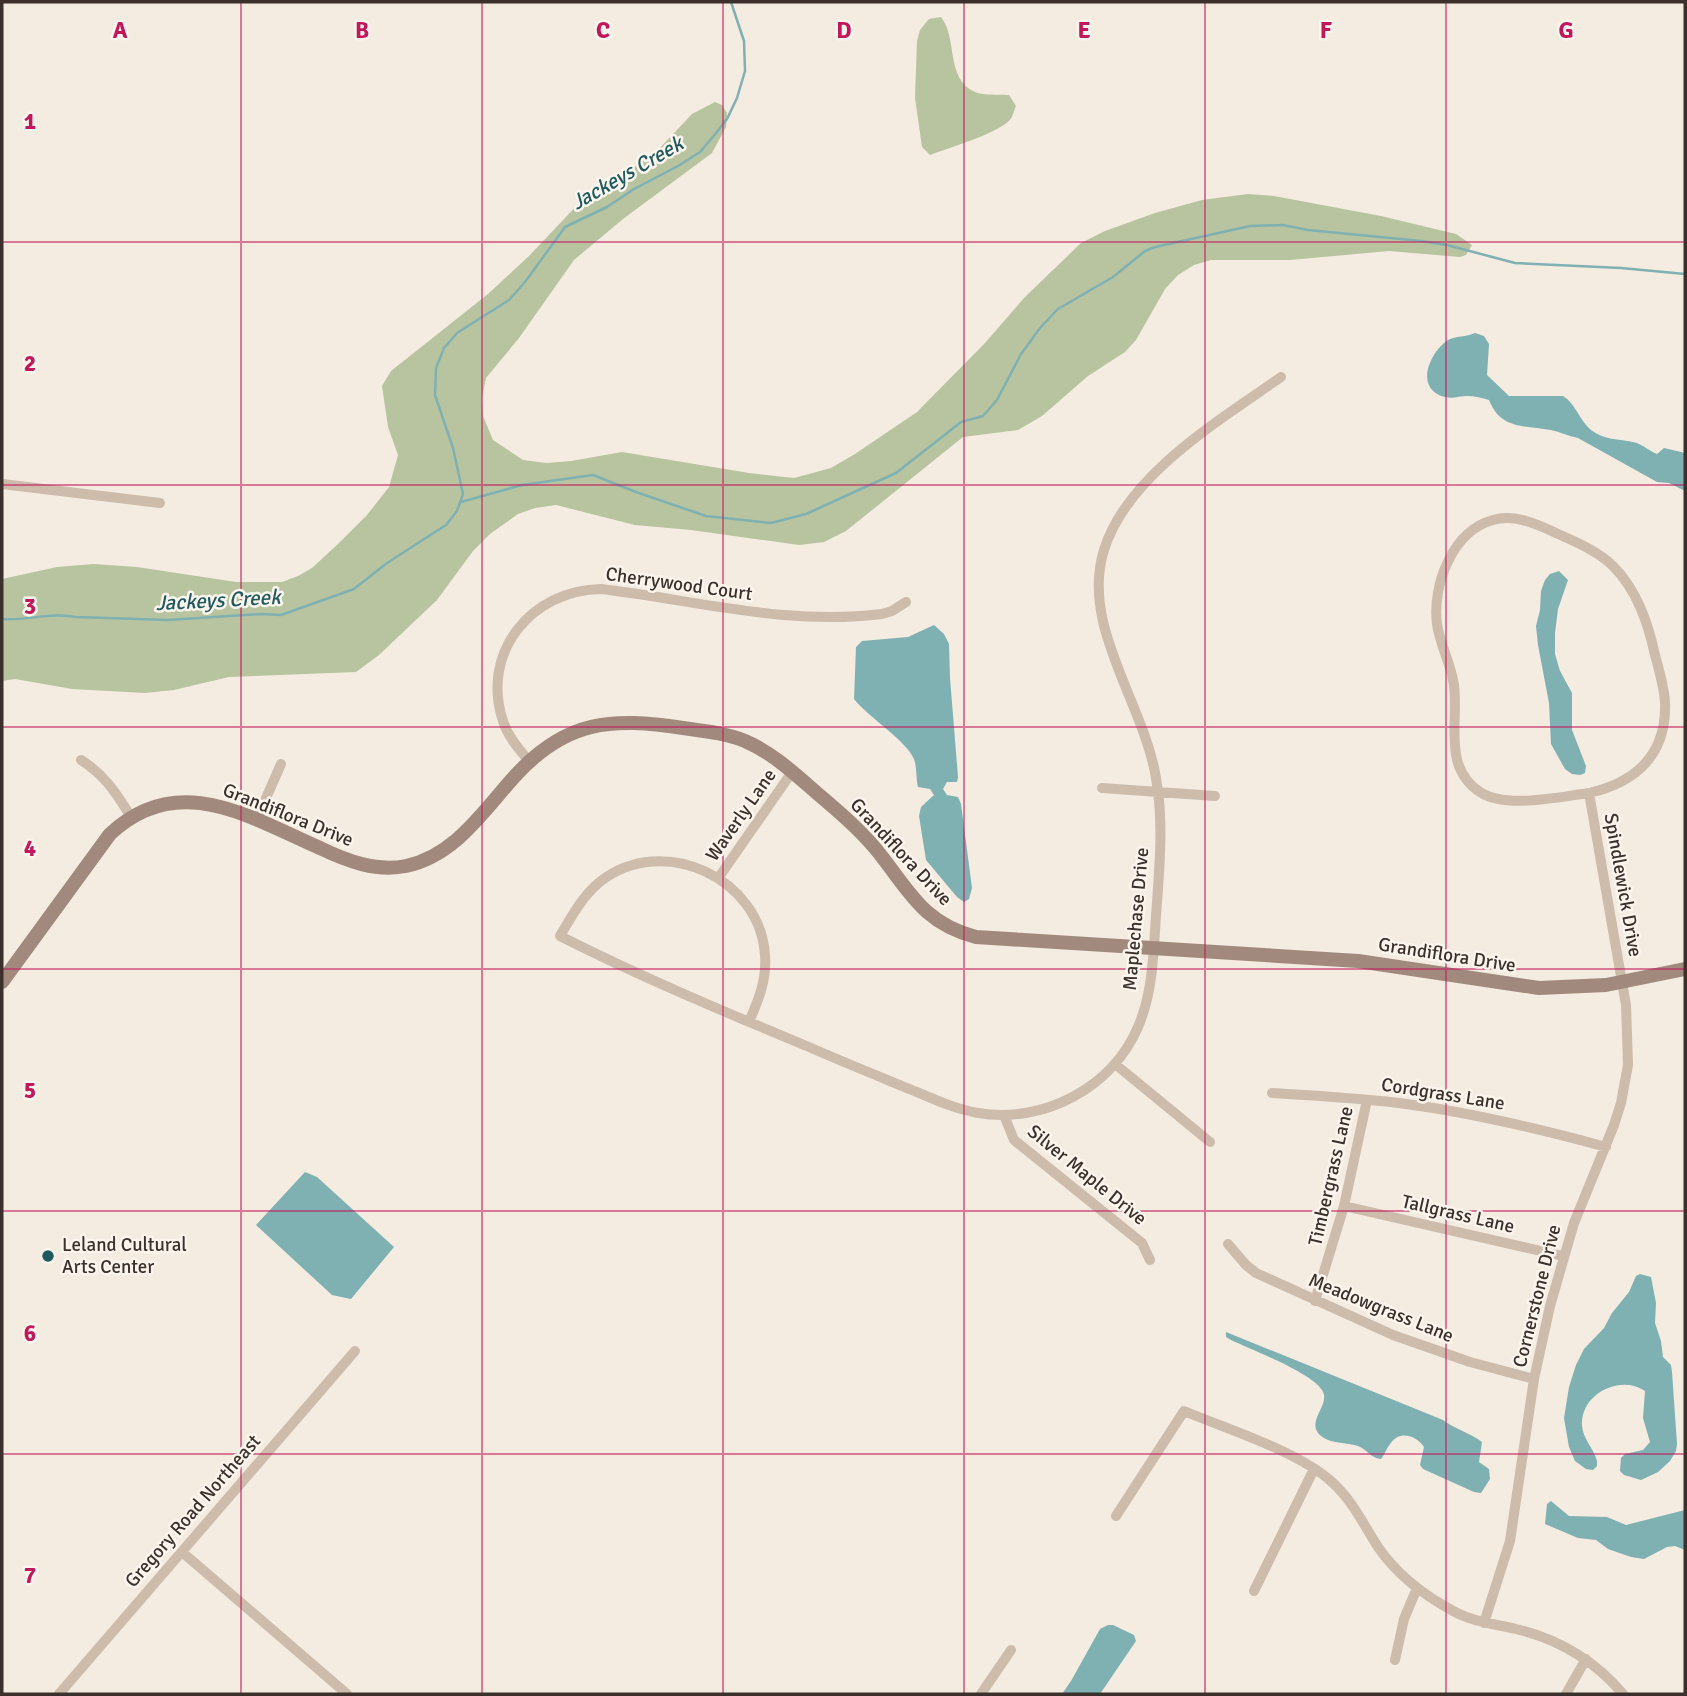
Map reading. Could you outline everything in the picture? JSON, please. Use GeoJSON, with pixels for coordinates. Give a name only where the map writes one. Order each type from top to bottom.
{"type":"FeatureCollection","features":[{"type":"Feature","properties":{"kind":"street","name":"Maplechase Drive"},"geometry":{"type":"LineString","coordinates":[[719,877],[676,862],[651,861],[624,868],[600,882],[589,893],[560,936],[691,998],[963,1110],[1004,1115],[1027,1113],[1059,1104],[1090,1087],[1115,1064],[1132,1040],[1144,1011],[1152,972],[1160,834],[1159,792],[1153,761],[1144,730],[1102,624],[1097,596],[1104,549],[1126,509],[1174,455],[1281,377]]}},
{"type":"Feature","properties":{"kind":"street"},"geometry":{"type":"LineString","coordinates":[[2,484],[160,503]]}},
{"type":"Feature","properties":{"kind":"street","name":"Spindlewick Drive"},"geometry":{"type":"LineString","coordinates":[[1507,519],[1530,522],[1603,558],[1626,582],[1649,626],[1665,700],[1661,735],[1640,771],[1617,785],[1589,793],[1518,801],[1491,797],[1474,788],[1456,761],[1455,693],[1437,622],[1437,594],[1444,571],[1456,549],[1471,532],[1486,522],[1507,519]]}},
{"type":"Feature","properties":{"kind":"street","name":"Cherrywood Court"},"geometry":{"type":"LineString","coordinates":[[529,761],[514,744],[503,722],[497,696],[499,669],[510,640],[519,628],[542,606],[555,598],[580,590],[601,589],[768,615],[814,618],[881,614],[906,602]]}},
{"type":"Feature","properties":{"kind":"street","name":"Grandiflora Drive"},"geometry":{"type":"LineString","coordinates":[[2,982],[110,834],[131,817],[161,804],[191,801],[224,807],[354,863],[382,867],[407,866],[431,857],[457,839],[529,761],[547,747],[594,726],[625,722],[660,724],[730,736],[769,754],[864,835],[910,896],[940,923],[964,934],[987,939],[1358,961],[1539,988],[1583,988],[1685,970]]}},
{"type":"Feature","properties":{"kind":"street"},"geometry":{"type":"LineString","coordinates":[[81,760],[112,785],[131,817]]}},
{"type":"Feature","properties":{"kind":"street"},"geometry":{"type":"LineString","coordinates":[[256,821],[281,764]]}},
{"type":"Feature","properties":{"kind":"street","name":"Waverly Lane"},"geometry":{"type":"LineString","coordinates":[[719,877],[792,772]]}},
{"type":"Feature","properties":{"kind":"street"},"geometry":{"type":"LineString","coordinates":[[1102,789],[1215,796]]}},
{"type":"Feature","properties":{"kind":"street","name":"Spindlewick Drive"},"geometry":{"type":"LineString","coordinates":[[1589,793],[1623,983]]}},
{"type":"Feature","properties":{"kind":"street"},"geometry":{"type":"LineString","coordinates":[[719,877],[747,905],[763,940],[763,985],[749,1022]]}},
{"type":"Feature","properties":{"kind":"street","name":"Cornerstone Drive"},"geometry":{"type":"LineString","coordinates":[[1484,1623],[1510,1541],[1541,1341],[1563,1256],[1621,1103],[1628,1065],[1628,1027],[1623,983]]}},
{"type":"Feature","properties":{"kind":"street"},"geometry":{"type":"LineString","coordinates":[[1115,1064],[1210,1142]]}},
{"type":"Feature","properties":{"kind":"street","name":"Cordgrass Lane"},"geometry":{"type":"LineString","coordinates":[[1272,1093],[1367,1100],[1503,1121],[1606,1147]]}},
{"type":"Feature","properties":{"kind":"street","name":"Timbergrass Lane"},"geometry":{"type":"LineString","coordinates":[[1315,1301],[1344,1206],[1367,1100]]}},
{"type":"Feature","properties":{"kind":"street","name":"Silver Maple Drive"},"geometry":{"type":"LineString","coordinates":[[1004,1115],[1014,1140],[1142,1243],[1150,1261]]}},
{"type":"Feature","properties":{"kind":"street","name":"Tallgrass Lane"},"geometry":{"type":"LineString","coordinates":[[1344,1206],[1563,1256]]}},
{"type":"Feature","properties":{"kind":"street","name":"Meadowgrass Lane"},"geometry":{"type":"LineString","coordinates":[[1228,1244],[1256,1273],[1315,1301],[1420,1345],[1534,1379]]}},
{"type":"Feature","properties":{"kind":"street","name":"Gregory Road Northeast"},"geometry":{"type":"LineString","coordinates":[[59,1694],[355,1351]]}},
{"type":"Feature","properties":{"kind":"street"},"geometry":{"type":"LineString","coordinates":[[1116,1516],[1184,1411],[1291,1456],[1314,1469],[1346,1496],[1388,1560],[1417,1588],[1456,1613],[1484,1623],[1539,1636],[1586,1660],[1623,1694]]}},
{"type":"Feature","properties":{"kind":"street"},"geometry":{"type":"LineString","coordinates":[[1254,1591],[1314,1469]]}},
{"type":"Feature","properties":{"kind":"street"},"geometry":{"type":"LineString","coordinates":[[182,1552],[347,1694]]}},
{"type":"Feature","properties":{"kind":"street"},"geometry":{"type":"LineString","coordinates":[[1395,1660],[1404,1619],[1417,1588]]}},
{"type":"Feature","properties":{"kind":"street"},"geometry":{"type":"LineString","coordinates":[[981,1694],[1011,1650]]}},
{"type":"Feature","properties":{"kind":"street"},"geometry":{"type":"LineString","coordinates":[[1566,1694],[1586,1660]]}},
{"type":"Feature","properties":{"kind":"green space"},"geometry":{"type":"Polygon","coordinates":[[[941,17],[949,36],[959,78],[975,92],[1009,95],[1016,106],[1007,123],[975,139],[930,155],[922,147],[915,98],[917,41],[920,30],[929,19],[941,17]]]}},
{"type":"Feature","properties":{"kind":"green space"},"geometry":{"type":"Polygon","coordinates":[[[715,102],[722,105],[727,113],[726,127],[712,153],[623,219],[574,260],[519,338],[486,378],[482,398],[483,416],[493,440],[523,460],[547,463],[622,452],[794,478],[831,468],[917,412],[985,343],[1025,297],[1081,243],[1105,231],[1155,213],[1202,200],[1248,194],[1274,196],[1381,216],[1456,234],[1472,245],[1466,255],[1460,257],[1389,251],[1290,260],[1211,260],[1194,265],[1178,275],[1165,289],[1136,340],[1125,352],[1088,376],[1042,416],[1018,430],[963,437],[846,531],[824,542],[799,545],[635,525],[556,505],[535,508],[518,514],[490,534],[473,551],[437,600],[379,655],[356,672],[229,677],[174,690],[145,693],[72,689],[15,679],[2,681],[2,579],[57,567],[94,564],[137,567],[236,582],[282,582],[312,568],[367,515],[389,487],[398,455],[388,427],[382,386],[391,371],[488,294],[530,255],[582,200],[612,183],[658,150],[692,114],[715,102]]]}},
{"type":"Feature","properties":{"kind":"water"},"geometry":{"type":"Polygon","coordinates":[[[1475,333],[1484,336],[1489,344],[1487,375],[1509,396],[1563,396],[1587,426],[1601,436],[1636,443],[1657,454],[1664,448],[1685,453],[1685,491],[1669,483],[1657,482],[1578,438],[1507,421],[1494,410],[1489,400],[1470,396],[1448,398],[1435,393],[1427,379],[1435,353],[1448,340],[1475,333]]]}},
{"type":"Feature","properties":{"kind":"water"},"geometry":{"type":"Polygon","coordinates":[[[1559,571],[1568,580],[1558,609],[1555,654],[1560,671],[1572,693],[1572,730],[1586,766],[1585,773],[1580,775],[1565,769],[1551,744],[1549,703],[1536,626],[1545,580],[1550,574],[1559,571]]]}},
{"type":"Feature","properties":{"kind":"water"},"geometry":{"type":"Polygon","coordinates":[[[934,625],[944,634],[949,644],[958,777],[957,782],[947,782],[943,789],[947,795],[958,797],[961,804],[972,888],[969,899],[964,902],[926,860],[919,816],[921,807],[934,795],[930,789],[918,787],[915,762],[910,752],[854,699],[856,647],[862,641],[908,637],[934,625]]]}},
{"type":"Feature","properties":{"kind":"water"},"geometry":{"type":"Polygon","coordinates":[[[305,1172],[317,1177],[394,1247],[351,1299],[332,1295],[256,1225],[305,1172]]]}},
{"type":"Feature","properties":{"kind":"water"},"geometry":{"type":"Polygon","coordinates":[[[1640,1274],[1651,1277],[1656,1303],[1655,1323],[1663,1357],[1671,1365],[1677,1444],[1670,1461],[1658,1472],[1641,1480],[1624,1475],[1620,1471],[1621,1458],[1625,1454],[1643,1450],[1650,1442],[1643,1418],[1645,1391],[1635,1386],[1614,1386],[1594,1396],[1587,1405],[1582,1426],[1597,1461],[1593,1470],[1586,1469],[1575,1461],[1569,1447],[1564,1418],[1569,1387],[1584,1349],[1604,1328],[1629,1292],[1636,1276],[1640,1274]]]}},
{"type":"Feature","properties":{"kind":"water"},"geometry":{"type":"Polygon","coordinates":[[[1226,1332],[1443,1420],[1473,1436],[1482,1442],[1479,1462],[1489,1469],[1490,1479],[1481,1493],[1474,1492],[1423,1469],[1420,1465],[1424,1447],[1412,1437],[1398,1437],[1381,1459],[1358,1446],[1325,1439],[1315,1425],[1324,1401],[1322,1390],[1316,1383],[1266,1355],[1231,1340],[1226,1337],[1226,1332]]]}},
{"type":"Feature","properties":{"kind":"water"},"geometry":{"type":"Polygon","coordinates":[[[1551,1501],[1569,1516],[1607,1517],[1626,1525],[1685,1510],[1685,1550],[1675,1546],[1667,1547],[1644,1559],[1608,1549],[1596,1540],[1578,1538],[1545,1524],[1547,1504],[1551,1501]]]}},
{"type":"Feature","properties":{"kind":"water"},"geometry":{"type":"Polygon","coordinates":[[[1108,1625],[1134,1635],[1136,1641],[1100,1694],[1062,1694],[1100,1629],[1108,1625]]]}},
{"type":"Feature","properties":{"kind":"waterway","name":"Jackeys Creek"},"geometry":{"type":"LineString","coordinates":[[2,619],[57,615],[168,620],[281,615],[354,589],[387,563],[446,525],[457,511],[463,494],[453,448],[435,395],[436,368],[444,348],[457,333],[509,300],[565,227],[607,207],[678,166],[700,152],[712,138],[727,119],[745,71],[744,41],[731,2]]}},
{"type":"Feature","properties":{"kind":"waterway"},"geometry":{"type":"LineString","coordinates":[[461,502],[522,485],[593,475],[706,516],[771,523],[806,514],[896,473],[961,422],[983,416],[997,400],[1021,354],[1058,309],[1113,277],[1145,251],[1250,226],[1283,225],[1421,241],[1515,263],[1685,274]]}},
{"type":"Feature","properties":{"kind":"place","name":"Leland Cultural Arts Center"},"geometry":{"type":"Point","coordinates":[48,1256]}}]}
